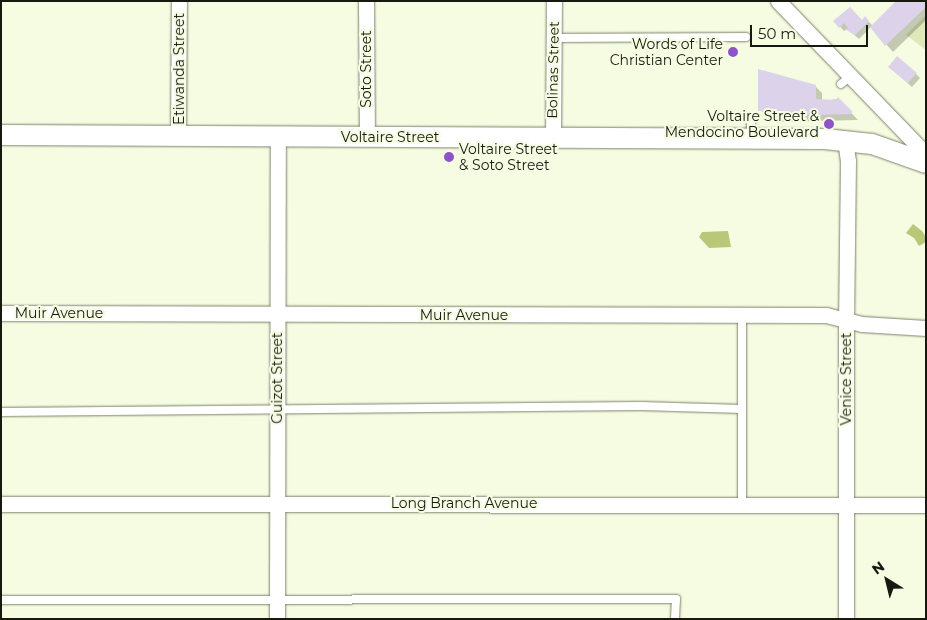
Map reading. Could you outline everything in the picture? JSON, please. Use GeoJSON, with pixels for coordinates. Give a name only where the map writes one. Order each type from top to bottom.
{"type":"FeatureCollection","features":[{"type":"Feature","properties":{"kind":"main road","name":"Voltaire Street"},"geometry":{"type":"LineString","coordinates":[[1,135],[845,140],[872,144],[926,163]]}},
{"type":"Feature","properties":{"kind":"street","name":"Etiwanda Street"},"geometry":{"type":"LineString","coordinates":[[178,136],[179,1]]}},
{"type":"Feature","properties":{"kind":"street","name":"Soto Street"},"geometry":{"type":"LineString","coordinates":[[366,1],[367,136]]}},
{"type":"Feature","properties":{"kind":"street","name":"Bolinas Street"},"geometry":{"type":"LineString","coordinates":[[553,138],[554,1]]}},
{"type":"Feature","properties":{"kind":"street"},"geometry":{"type":"LineString","coordinates":[[778,1],[846,80],[874,97],[886,114],[926,154]]}},
{"type":"Feature","properties":{"kind":"street","name":"Guizot Street"},"geometry":{"type":"LineString","coordinates":[[277,619],[278,136]]}},
{"type":"Feature","properties":{"kind":"street","name":"Venice Street"},"geometry":{"type":"LineString","coordinates":[[845,140],[848,161],[846,619]]}},
{"type":"Feature","properties":{"kind":"street","name":"Muir Avenue"},"geometry":{"type":"LineString","coordinates":[[1,313],[826,315],[862,324],[926,328]]}},
{"type":"Feature","properties":{"kind":"street","name":"Long Branch Avenue"},"geometry":{"type":"LineString","coordinates":[[1,504],[926,505]]}},
{"type":"Feature","properties":{"kind":"lane"},"geometry":{"type":"LineString","coordinates":[[554,38],[746,37]]}},
{"type":"Feature","properties":{"kind":"lane"},"geometry":{"type":"LineString","coordinates":[[751,118],[751,140]]}},
{"type":"Feature","properties":{"kind":"lane"},"geometry":{"type":"LineString","coordinates":[[742,316],[742,504]]}},
{"type":"Feature","properties":{"kind":"lane"},"geometry":{"type":"LineString","coordinates":[[1,412],[641,406],[742,409]]}},
{"type":"Feature","properties":{"kind":"lane"},"geometry":{"type":"LineString","coordinates":[[1,600],[277,598],[676,599],[675,619]]}},
{"type":"Feature","properties":{"kind":"shaded area"},"geometry":{"type":"Polygon","coordinates":[[[926,15],[926,50],[906,35],[926,15]]]}},
{"type":"Feature","properties":{"kind":"shaded area"},"geometry":{"type":"Polygon","coordinates":[[[913,224],[926,237],[926,242],[919,246],[914,238],[906,233],[913,224]]]}},
{"type":"Feature","properties":{"kind":"shaded area"},"geometry":{"type":"Polygon","coordinates":[[[728,231],[731,247],[709,248],[699,237],[702,232],[728,231]]]}},
{"type":"Feature","properties":{"kind":"building"},"geometry":{"type":"Polygon","coordinates":[[[896,1],[926,1],[926,7],[885,46],[870,27],[896,1]]]}},
{"type":"Feature","properties":{"kind":"building"},"geometry":{"type":"Polygon","coordinates":[[[850,7],[862,20],[865,16],[869,21],[855,35],[846,30],[848,28],[844,23],[839,28],[833,21],[850,7]]]}},
{"type":"Feature","properties":{"kind":"building"},"geometry":{"type":"Polygon","coordinates":[[[897,56],[917,73],[908,83],[888,67],[897,56]]]}},
{"type":"Feature","properties":{"kind":"building"},"geometry":{"type":"Polygon","coordinates":[[[758,69],[816,85],[816,99],[836,100],[838,97],[852,111],[852,114],[769,116],[769,111],[758,111],[758,69]]]}},
{"type":"Feature","properties":{"kind":"place","name":"Words of Life Christian Center"},"geometry":{"type":"Point","coordinates":[733,52]}},
{"type":"Feature","properties":{"kind":"place","name":"Voltaire Street & Mendocino Boulevard"},"geometry":{"type":"Point","coordinates":[829,124]}},
{"type":"Feature","properties":{"kind":"place","name":"Voltaire Street & Soto Street"},"geometry":{"type":"Point","coordinates":[449,157]}}]}
